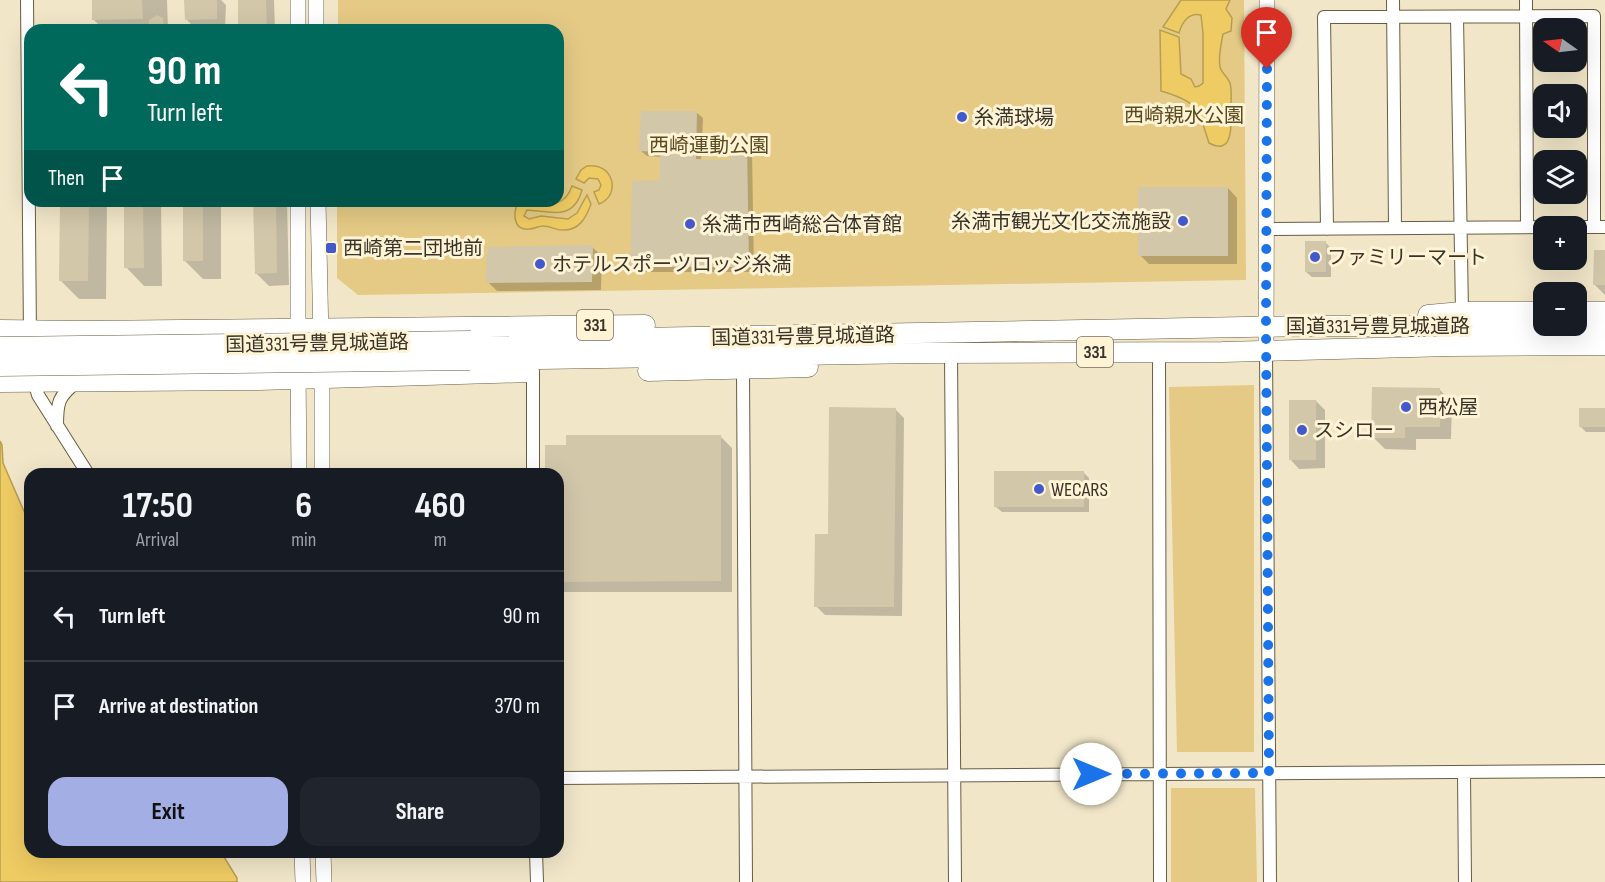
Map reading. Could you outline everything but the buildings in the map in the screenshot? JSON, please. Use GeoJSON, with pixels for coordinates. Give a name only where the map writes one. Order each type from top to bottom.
{"type":"FeatureCollection","features":[{"type":"Feature","properties":{"kind":"highway"},"geometry":{"type":"LineString","coordinates":[[1587,312],[1605,312]]}},
{"type":"Feature","properties":{"kind":"highway","name":"331"},"geometry":{"type":"LineString","coordinates":[[1456,319],[1533,313]]}},
{"type":"Feature","properties":{"kind":"highway","name":"国道331号豊見城道路"},"geometry":{"type":"LineString","coordinates":[[0,366],[471,351],[868,334],[1378,325],[1420,316],[1605,326]]}},
{"type":"Feature","properties":{"kind":"highway","name":"331"},"geometry":{"type":"LineString","coordinates":[[0,330],[834,323],[868,334]]}},
{"type":"Feature","properties":{"kind":"highway","name":"国道331号豊見城道路"},"geometry":{"type":"LineString","coordinates":[[0,347],[854,354],[1266,351],[1444,346],[1605,345]]}},
{"type":"Feature","properties":{"kind":"highway","name":"331"},"geometry":{"type":"LineString","coordinates":[[1444,346],[1456,351],[1538,357],[1605,358]]}},
{"type":"Feature","properties":{"kind":"highway","name":"331"},"geometry":{"type":"LineString","coordinates":[[0,382],[298,379],[533,372],[805,368],[854,354]]}},
{"type":"Feature","properties":{"kind":"street"},"geometry":{"type":"LineString","coordinates":[[27,0],[27,24]]}},
{"type":"Feature","properties":{"kind":"street"},"geometry":{"type":"LineString","coordinates":[[298,0],[298,24]]}},
{"type":"Feature","properties":{"kind":"street"},"geometry":{"type":"LineString","coordinates":[[316,0],[316,24]]}},
{"type":"Feature","properties":{"kind":"street"},"geometry":{"type":"LineString","coordinates":[[1267,0],[1266,351],[1270,882]]}},
{"type":"Feature","properties":{"kind":"street"},"geometry":{"type":"LineString","coordinates":[[1392,0],[1395,228]]}},
{"type":"Feature","properties":{"kind":"street"},"geometry":{"type":"LineString","coordinates":[[1526,0],[1527,227]]}},
{"type":"Feature","properties":{"kind":"street"},"geometry":{"type":"LineString","coordinates":[[1326,229],[1324,17],[1526,15],[1594,16],[1600,227]]}},
{"type":"Feature","properties":{"kind":"street"},"geometry":{"type":"LineString","coordinates":[[1456,319],[1460,228],[1457,17]]}},
{"type":"Feature","properties":{"kind":"street"},"geometry":{"type":"LineString","coordinates":[[29,207],[33,382],[57,426],[84,468]]}},
{"type":"Feature","properties":{"kind":"street"},"geometry":{"type":"LineString","coordinates":[[298,207],[299,468]]}},
{"type":"Feature","properties":{"kind":"street"},"geometry":{"type":"LineString","coordinates":[[318,207],[322,468]]}},
{"type":"Feature","properties":{"kind":"street"},"geometry":{"type":"LineString","coordinates":[[1267,229],[1533,227]]}},
{"type":"Feature","properties":{"kind":"street"},"geometry":{"type":"LineString","coordinates":[[1159,352],[1160,882]]}},
{"type":"Feature","properties":{"kind":"street"},"geometry":{"type":"LineString","coordinates":[[951,353],[955,882]]}},
{"type":"Feature","properties":{"kind":"street"},"geometry":{"type":"LineString","coordinates":[[743,370],[746,882]]}},
{"type":"Feature","properties":{"kind":"street"},"geometry":{"type":"LineString","coordinates":[[533,372],[533,468]]}},
{"type":"Feature","properties":{"kind":"street"},"geometry":{"type":"LineString","coordinates":[[57,426],[57,407],[60,397],[78,382]]}},
{"type":"Feature","properties":{"kind":"street"},"geometry":{"type":"LineString","coordinates":[[564,777],[1605,771]]}},
{"type":"Feature","properties":{"kind":"street"},"geometry":{"type":"LineString","coordinates":[[1464,772],[1465,882]]}},
{"type":"Feature","properties":{"kind":"street"},"geometry":{"type":"LineString","coordinates":[[302,858],[303,882]]}},
{"type":"Feature","properties":{"kind":"street"},"geometry":{"type":"LineString","coordinates":[[323,858],[324,882]]}},
{"type":"Feature","properties":{"kind":"street"},"geometry":{"type":"LineString","coordinates":[[536,858],[537,882]]}},
{"type":"Feature","properties":{"kind":"green space","name":"西崎運動公園"},"geometry":{"type":"Polygon","coordinates":[[[338,0],[1244,0],[1246,280],[358,295],[337,278],[337,207],[564,207],[564,24],[338,24],[338,0]]]}},
{"type":"Feature","properties":{"kind":"green space"},"geometry":{"type":"Polygon","coordinates":[[[1254,385],[1254,752],[1177,752],[1169,387],[1254,385]]]}},
{"type":"Feature","properties":{"kind":"green space"},"geometry":{"type":"Polygon","coordinates":[[[1171,788],[1255,788],[1257,882],[1171,882],[1171,788]]]}},
{"type":"Feature","properties":{"kind":"shaded area"},"geometry":{"type":"Polygon","coordinates":[[[1181,0],[1230,0],[1226,9],[1232,18],[1231,31],[1223,34],[1219,59],[1222,72],[1231,86],[1231,128],[1230,135],[1223,145],[1217,146],[1209,143],[1199,115],[1190,103],[1161,91],[1160,30],[1179,37],[1181,74],[1191,79],[1195,87],[1203,83],[1201,15],[1190,16],[1182,25],[1179,33],[1163,27],[1181,0]]]}},
{"type":"Feature","properties":{"kind":"shaded area"},"geometry":{"type":"Polygon","coordinates":[[[587,166],[603,169],[611,180],[610,194],[599,204],[594,192],[599,190],[601,185],[598,179],[589,178],[584,183],[576,179],[581,170],[587,166]]]}},
{"type":"Feature","properties":{"kind":"shaded area"},"geometry":{"type":"Polygon","coordinates":[[[572,186],[582,190],[573,207],[566,211],[552,213],[527,210],[524,216],[529,219],[541,216],[568,219],[577,213],[587,195],[591,204],[584,219],[577,226],[568,230],[543,226],[523,229],[517,224],[515,215],[517,207],[564,207],[564,199],[572,186]]]}},
{"type":"Feature","properties":{"kind":"shaded area"},"geometry":{"type":"Polygon","coordinates":[[[0,441],[3,463],[24,511],[24,858],[225,858],[237,878],[237,882],[0,882],[0,441]]]}},
{"type":"Feature","properties":{"kind":"place","name":"糸満球場"},"geometry":{"type":"Point","coordinates":[962,117]}},
{"type":"Feature","properties":{"kind":"place","name":"糸満市観光文化交流施設"},"geometry":{"type":"Point","coordinates":[1183,221]}},
{"type":"Feature","properties":{"kind":"place","name":"糸満市西崎総合体育館"},"geometry":{"type":"Point","coordinates":[690,224]}},
{"type":"Feature","properties":{"kind":"place","name":"西崎第二団地前"},"geometry":{"type":"Point","coordinates":[331,248]}},
{"type":"Feature","properties":{"kind":"place","name":"ファミリーマート"},"geometry":{"type":"Point","coordinates":[1315,257]}},
{"type":"Feature","properties":{"kind":"place","name":"ホテルスポーツロッジ糸満"},"geometry":{"type":"Point","coordinates":[540,264]}},
{"type":"Feature","properties":{"kind":"place","name":"西松屋"},"geometry":{"type":"Point","coordinates":[1406,407]}},
{"type":"Feature","properties":{"kind":"place","name":"スシロー"},"geometry":{"type":"Point","coordinates":[1302,430]}},
{"type":"Feature","properties":{"kind":"place","name":"WECARS"},"geometry":{"type":"Point","coordinates":[1039,489]}},
{"type":"Feature","properties":{"kind":"route"},"geometry":{"type":"LineString","coordinates":[[1091,774],[1269,773],[1267,69]]}},
{"type":"Feature","properties":{"kind":"park label","name":"西崎親水公園"},"geometry":{"type":"Point","coordinates":[1184,115]}}]}
